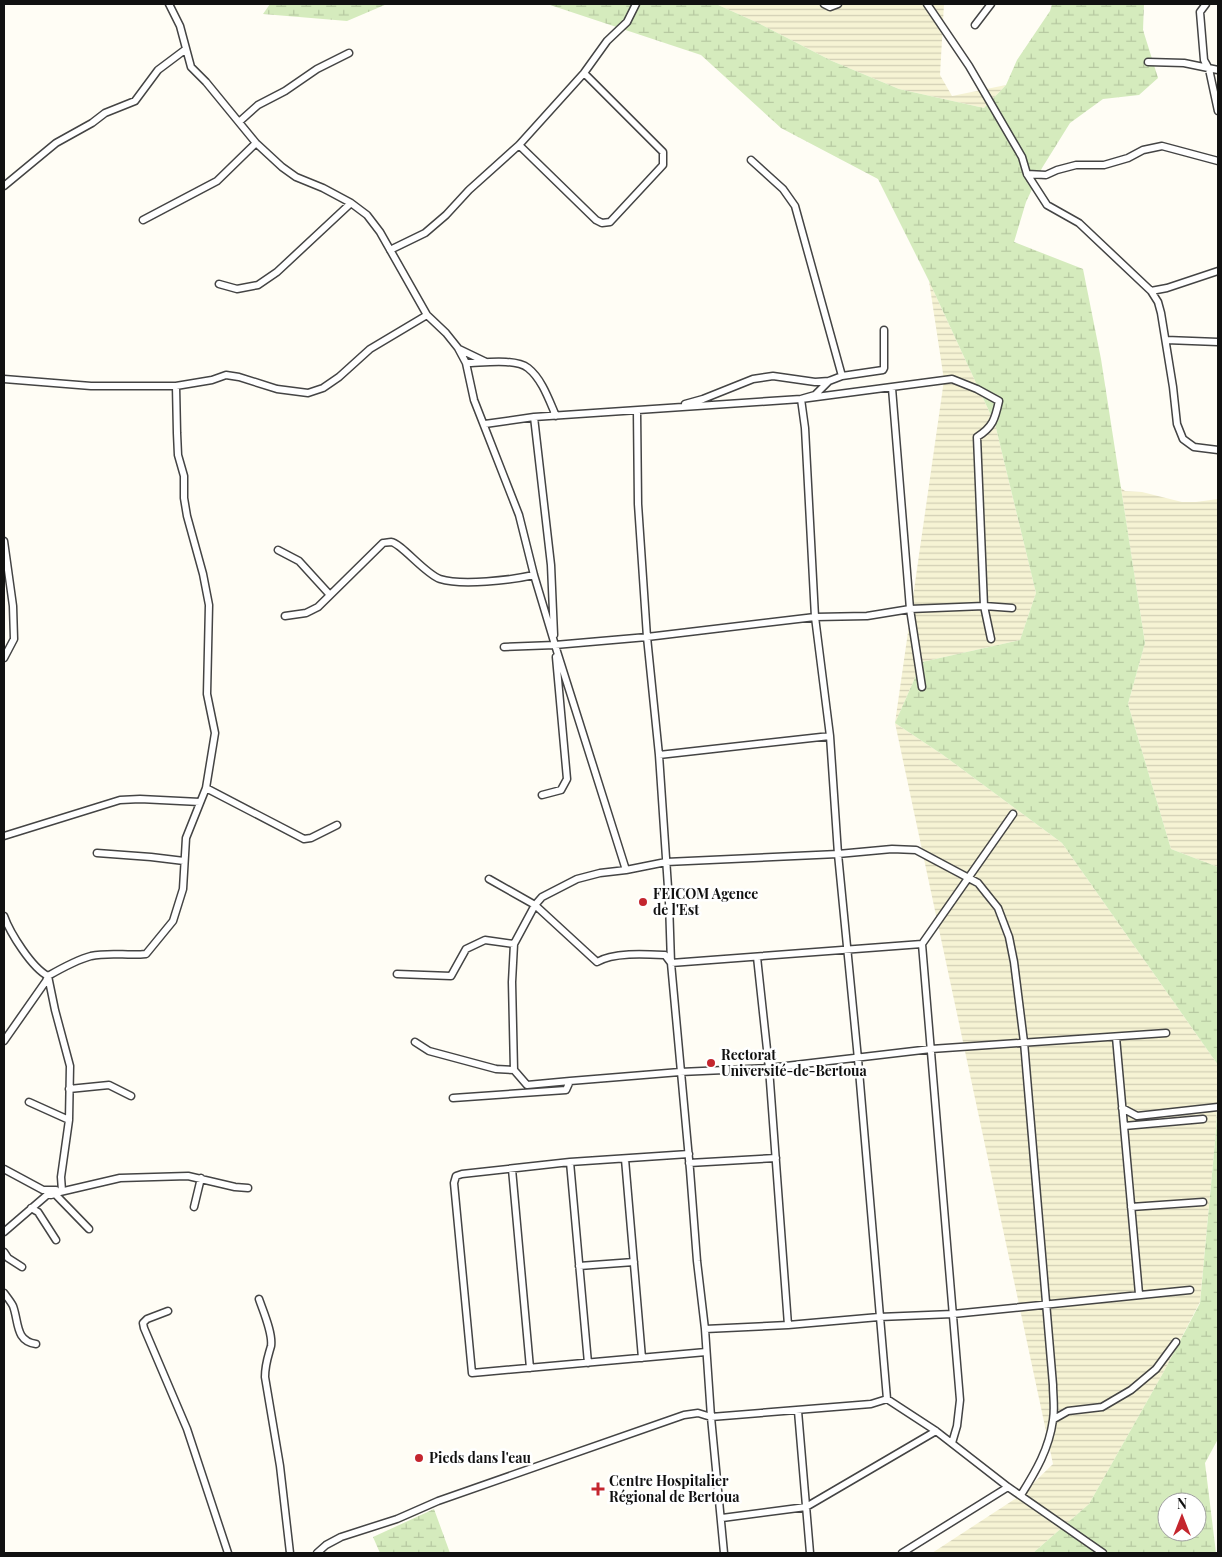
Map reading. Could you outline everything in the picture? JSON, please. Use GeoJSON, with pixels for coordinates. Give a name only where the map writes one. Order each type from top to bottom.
{"type":"FeatureCollection","features":[{"type":"Feature","properties":{"kind":"street"},"geometry":{"type":"LineString","coordinates":[[169,4],[180,26],[192,67],[256,143],[282,167],[296,176],[324,188],[351,203],[366,215],[376,227],[427,314],[458,348],[466,363],[474,400],[519,515],[534,575],[555,645],[626,870]]}},
{"type":"Feature","properties":{"kind":"street"},"geometry":{"type":"LineString","coordinates":[[390,250],[425,233],[519,145],[584,73],[607,41],[628,22],[636,4]]}},
{"type":"Feature","properties":{"kind":"street"},"geometry":{"type":"LineString","coordinates":[[824,4],[830,7],[838,4]]}},
{"type":"Feature","properties":{"kind":"street"},"geometry":{"type":"LineString","coordinates":[[927,4],[969,66],[1022,156],[1027,174],[1047,205],[1079,224],[1151,290],[1158,302],[1166,340],[1174,387],[1176,424],[1183,440],[1194,447],[1218,450]]}},
{"type":"Feature","properties":{"kind":"street"},"geometry":{"type":"LineString","coordinates":[[976,26],[991,4]]}},
{"type":"Feature","properties":{"kind":"street"},"geometry":{"type":"LineString","coordinates":[[1206,4],[1200,12],[1204,60],[1209,69],[1218,111]]}},
{"type":"Feature","properties":{"kind":"street"},"geometry":{"type":"LineString","coordinates":[[4,186],[56,143],[92,123],[105,113],[135,101],[158,70],[186,49]]}},
{"type":"Feature","properties":{"kind":"street"},"geometry":{"type":"LineString","coordinates":[[238,122],[258,105],[285,91],[317,69],[350,53]]}},
{"type":"Feature","properties":{"kind":"street"},"geometry":{"type":"LineString","coordinates":[[1148,62],[1184,63],[1218,70]]}},
{"type":"Feature","properties":{"kind":"street"},"geometry":{"type":"LineString","coordinates":[[519,145],[596,220],[602,223],[610,222],[662,165],[662,152],[584,73]]}},
{"type":"Feature","properties":{"kind":"street"},"geometry":{"type":"LineString","coordinates":[[143,220],[217,181],[256,143]]}},
{"type":"Feature","properties":{"kind":"street"},"geometry":{"type":"LineString","coordinates":[[1027,174],[1046,175],[1076,165],[1104,165],[1128,158],[1143,150],[1162,146],[1218,161]]}},
{"type":"Feature","properties":{"kind":"street"},"geometry":{"type":"LineString","coordinates":[[751,160],[783,189],[796,206],[842,376]]}},
{"type":"Feature","properties":{"kind":"street"},"geometry":{"type":"LineString","coordinates":[[219,284],[237,289],[258,286],[277,272],[351,203]]}},
{"type":"Feature","properties":{"kind":"street"},"geometry":{"type":"LineString","coordinates":[[1151,290],[1166,288],[1218,271]]}},
{"type":"Feature","properties":{"kind":"street"},"geometry":{"type":"LineString","coordinates":[[4,379],[91,386],[176,386],[212,380],[226,375],[277,389],[308,393],[323,388],[339,377],[370,349],[427,314]]}},
{"type":"Feature","properties":{"kind":"street"},"geometry":{"type":"LineString","coordinates":[[636,411],[688,403],[752,379],[773,376],[815,382],[883,370],[884,330]]}},
{"type":"Feature","properties":{"kind":"street"},"geometry":{"type":"LineString","coordinates":[[1166,340],[1218,342]]}},
{"type":"Feature","properties":{"kind":"street"},"geometry":{"type":"LineString","coordinates":[[458,348],[487,363]]}},
{"type":"Feature","properties":{"kind":"street"},"geometry":{"type":"LineString","coordinates":[[466,363],[515,362],[527,368],[540,384],[556,416]]}},
{"type":"Feature","properties":{"kind":"street"},"geometry":{"type":"LineString","coordinates":[[485,424],[534,417],[801,399],[952,379],[977,389],[999,402],[996,416],[988,430],[977,437],[984,606],[991,639]]}},
{"type":"Feature","properties":{"kind":"street"},"geometry":{"type":"LineString","coordinates":[[801,399],[815,394],[829,381]]}},
{"type":"Feature","properties":{"kind":"street"},"geometry":{"type":"LineString","coordinates":[[4,1041],[48,976],[70,963],[92,956],[146,954],[172,921],[183,889],[186,838],[206,788],[215,733],[207,694],[209,605],[184,498],[184,476],[178,447],[176,386]]}},
{"type":"Feature","properties":{"kind":"street"},"geometry":{"type":"LineString","coordinates":[[892,388],[910,609],[922,687]]}},
{"type":"Feature","properties":{"kind":"street"},"geometry":{"type":"LineString","coordinates":[[801,399],[805,428],[815,617],[830,736],[846,950],[858,1059],[887,1400]]}},
{"type":"Feature","properties":{"kind":"street"},"geometry":{"type":"LineString","coordinates":[[636,411],[638,504],[647,637],[659,755],[671,963],[724,1553]]}},
{"type":"Feature","properties":{"kind":"street"},"geometry":{"type":"LineString","coordinates":[[534,417],[551,565],[555,645],[567,779],[561,790],[542,795]]}},
{"type":"Feature","properties":{"kind":"street"},"geometry":{"type":"LineString","coordinates":[[4,542],[13,606],[14,639],[4,658]]}},
{"type":"Feature","properties":{"kind":"street"},"geometry":{"type":"LineString","coordinates":[[285,616],[311,611],[318,607],[383,543],[398,544],[438,578],[449,581],[501,580],[534,575]]}},
{"type":"Feature","properties":{"kind":"street"},"geometry":{"type":"LineString","coordinates":[[278,550],[299,561],[330,595]]}},
{"type":"Feature","properties":{"kind":"street"},"geometry":{"type":"LineString","coordinates":[[504,647],[555,645],[647,637],[815,617],[867,616],[910,609],[984,606],[1012,608]]}},
{"type":"Feature","properties":{"kind":"street"},"geometry":{"type":"LineString","coordinates":[[659,755],[830,736]]}},
{"type":"Feature","properties":{"kind":"street"},"geometry":{"type":"LineString","coordinates":[[206,788],[304,839],[311,838],[337,825]]}},
{"type":"Feature","properties":{"kind":"street"},"geometry":{"type":"LineString","coordinates":[[4,836],[120,800],[200,802]]}},
{"type":"Feature","properties":{"kind":"street"},"geometry":{"type":"LineString","coordinates":[[952,1443],[957,1426],[960,1400],[922,944],[1013,814]]}},
{"type":"Feature","properties":{"kind":"street"},"geometry":{"type":"LineString","coordinates":[[1020,1495],[1038,1469],[1046,1450],[1054,1419],[1053,1385],[1024,1042],[1014,962],[1009,937],[998,908],[978,883],[916,850],[892,848],[838,854],[666,862],[600,873],[577,879],[542,897],[535,905],[514,944],[512,982],[514,1070],[528,1085],[680,1072],[769,1068],[931,1049],[1024,1042],[1166,1033]]}},
{"type":"Feature","properties":{"kind":"street"},"geometry":{"type":"LineString","coordinates":[[96,853],[184,861]]}},
{"type":"Feature","properties":{"kind":"street"},"geometry":{"type":"LineString","coordinates":[[490,879],[535,905],[597,962],[602,959],[636,954],[665,955],[671,963]]}},
{"type":"Feature","properties":{"kind":"street"},"geometry":{"type":"LineString","coordinates":[[4,916],[6,930],[40,972],[48,976]]}},
{"type":"Feature","properties":{"kind":"street"},"geometry":{"type":"LineString","coordinates":[[398,974],[451,976],[466,949],[485,940],[514,944]]}},
{"type":"Feature","properties":{"kind":"street"},"geometry":{"type":"LineString","coordinates":[[671,963],[922,944]]}},
{"type":"Feature","properties":{"kind":"street"},"geometry":{"type":"LineString","coordinates":[[757,957],[769,1068],[788,1325]]}},
{"type":"Feature","properties":{"kind":"street"},"geometry":{"type":"LineString","coordinates":[[48,976],[70,1066],[69,1120],[61,1177],[62,1191]]}},
{"type":"Feature","properties":{"kind":"street"},"geometry":{"type":"LineString","coordinates":[[1116,1037],[1139,1294]]}},
{"type":"Feature","properties":{"kind":"street"},"geometry":{"type":"LineString","coordinates":[[415,1042],[429,1051],[496,1069],[514,1070]]}},
{"type":"Feature","properties":{"kind":"street"},"geometry":{"type":"LineString","coordinates":[[453,1098],[566,1090],[570,1081]]}},
{"type":"Feature","properties":{"kind":"street"},"geometry":{"type":"LineString","coordinates":[[69,1089],[109,1085],[131,1096]]}},
{"type":"Feature","properties":{"kind":"street"},"geometry":{"type":"LineString","coordinates":[[29,1102],[69,1120]]}},
{"type":"Feature","properties":{"kind":"street"},"geometry":{"type":"LineString","coordinates":[[1122,1108],[1137,1116],[1218,1107]]}},
{"type":"Feature","properties":{"kind":"street"},"geometry":{"type":"LineString","coordinates":[[1124,1126],[1202,1119]]}},
{"type":"Feature","properties":{"kind":"street"},"geometry":{"type":"LineString","coordinates":[[689,1154],[570,1162],[462,1174],[456,1176],[454,1183],[472,1373],[706,1352]]}},
{"type":"Feature","properties":{"kind":"street"},"geometry":{"type":"LineString","coordinates":[[689,1163],[776,1158]]}},
{"type":"Feature","properties":{"kind":"street"},"geometry":{"type":"LineString","coordinates":[[625,1159],[642,1358]]}},
{"type":"Feature","properties":{"kind":"street"},"geometry":{"type":"LineString","coordinates":[[570,1162],[588,1363]]}},
{"type":"Feature","properties":{"kind":"street"},"geometry":{"type":"LineString","coordinates":[[4,1169],[42,1190],[62,1191]]}},
{"type":"Feature","properties":{"kind":"street"},"geometry":{"type":"LineString","coordinates":[[512,1169],[530,1368]]}},
{"type":"Feature","properties":{"kind":"street"},"geometry":{"type":"LineString","coordinates":[[4,1232],[47,1195],[120,1178],[188,1176],[235,1187],[248,1188]]}},
{"type":"Feature","properties":{"kind":"street"},"geometry":{"type":"LineString","coordinates":[[194,1206],[201,1178]]}},
{"type":"Feature","properties":{"kind":"street"},"geometry":{"type":"LineString","coordinates":[[47,1195],[55,1194],[89,1229]]}},
{"type":"Feature","properties":{"kind":"street"},"geometry":{"type":"LineString","coordinates":[[1131,1206],[1203,1202]]}},
{"type":"Feature","properties":{"kind":"street"},"geometry":{"type":"LineString","coordinates":[[31,1208],[38,1212],[56,1240]]}},
{"type":"Feature","properties":{"kind":"street"},"geometry":{"type":"LineString","coordinates":[[4,1252],[8,1258],[22,1267]]}},
{"type":"Feature","properties":{"kind":"street"},"geometry":{"type":"LineString","coordinates":[[579,1266],[634,1262]]}},
{"type":"Feature","properties":{"kind":"street"},"geometry":{"type":"LineString","coordinates":[[705,1329],[953,1314],[1190,1290]]}},
{"type":"Feature","properties":{"kind":"street"},"geometry":{"type":"LineString","coordinates":[[4,1293],[12,1305],[21,1337],[28,1343],[36,1344]]}},
{"type":"Feature","properties":{"kind":"street"},"geometry":{"type":"LineString","coordinates":[[259,1299],[270,1335],[271,1345],[265,1364],[265,1377],[280,1466],[290,1553]]}},
{"type":"Feature","properties":{"kind":"street"},"geometry":{"type":"LineString","coordinates":[[168,1311],[146,1319],[143,1323],[144,1328],[187,1429],[228,1553]]}},
{"type":"Feature","properties":{"kind":"street"},"geometry":{"type":"LineString","coordinates":[[1054,1419],[1068,1411],[1102,1407],[1131,1390],[1156,1369],[1176,1342]]}},
{"type":"Feature","properties":{"kind":"street"},"geometry":{"type":"LineString","coordinates":[[317,1553],[326,1545],[341,1538],[684,1415],[698,1413],[711,1417],[798,1411],[871,1404],[887,1400],[936,1430],[1008,1487],[1103,1553]]}},
{"type":"Feature","properties":{"kind":"street"},"geometry":{"type":"LineString","coordinates":[[798,1411],[810,1553]]}},
{"type":"Feature","properties":{"kind":"street"},"geometry":{"type":"LineString","coordinates":[[722,1518],[806,1507],[936,1430]]}},
{"type":"Feature","properties":{"kind":"street"},"geometry":{"type":"LineString","coordinates":[[902,1553],[1008,1487]]}},
{"type":"Feature","properties":{"kind":"shaded area"},"geometry":{"type":"Polygon","coordinates":[[[716,4],[944,4],[940,75],[952,96],[1006,85],[984,108],[899,89],[832,61],[716,4]]]}},
{"type":"Feature","properties":{"kind":"shaded area"},"geometry":{"type":"Polygon","coordinates":[[[929,281],[995,424],[1036,593],[1020,640],[922,662],[895,723],[944,380],[929,281]]]}},
{"type":"Feature","properties":{"kind":"shaded area"},"geometry":{"type":"Polygon","coordinates":[[[1121,488],[1125,491],[1142,492],[1182,502],[1218,499],[1218,867],[1171,849],[1128,704],[1145,643],[1121,488]]]}},
{"type":"Feature","properties":{"kind":"shaded area"},"geometry":{"type":"Polygon","coordinates":[[[895,723],[943,755],[1062,843],[1218,1065],[1216,1131],[1200,1302],[1163,1373],[1089,1504],[1033,1553],[932,1553],[1021,1495],[1053,1464],[895,723]]]}},
{"type":"Feature","properties":{"kind":"green space"},"geometry":{"type":"Polygon","coordinates":[[[270,4],[387,4],[347,21],[263,14],[270,4]]]}},
{"type":"Feature","properties":{"kind":"green space"},"geometry":{"type":"Polygon","coordinates":[[[547,4],[716,4],[832,61],[899,89],[984,108],[1006,85],[1017,60],[1050,11],[1052,4],[1144,4],[1143,30],[1158,78],[1139,95],[1103,99],[1070,123],[1042,168],[1026,202],[1014,242],[1083,269],[1101,359],[1145,643],[1128,704],[1171,849],[1218,867],[1218,1065],[1062,843],[943,755],[895,723],[922,662],[1020,640],[1036,593],[995,424],[929,281],[878,179],[781,128],[701,55],[547,4]]]}},
{"type":"Feature","properties":{"kind":"green space"},"geometry":{"type":"Polygon","coordinates":[[[1218,1083],[1218,1439],[1205,1463],[1216,1553],[1033,1553],[1089,1504],[1200,1303],[1216,1131],[1218,1083]]]}},
{"type":"Feature","properties":{"kind":"green space"},"geometry":{"type":"Polygon","coordinates":[[[434,1509],[450,1553],[380,1553],[373,1537],[434,1509]]]}},
{"type":"Feature","properties":{"kind":"place","name":"FEICOM Agence de l'Est"},"geometry":{"type":"Point","coordinates":[643,902]}},
{"type":"Feature","properties":{"kind":"place","name":"Rectorat Université-de-Bertoua"},"geometry":{"type":"Point","coordinates":[711,1063]}},
{"type":"Feature","properties":{"kind":"place","name":"Pieds dans l'eau"},"geometry":{"type":"Point","coordinates":[419,1458]}},
{"type":"Feature","properties":{"kind":"place","name":"Centre Hospitalier Régional de Bertoua"},"geometry":{"type":"Point","coordinates":[598,1489]}}]}
